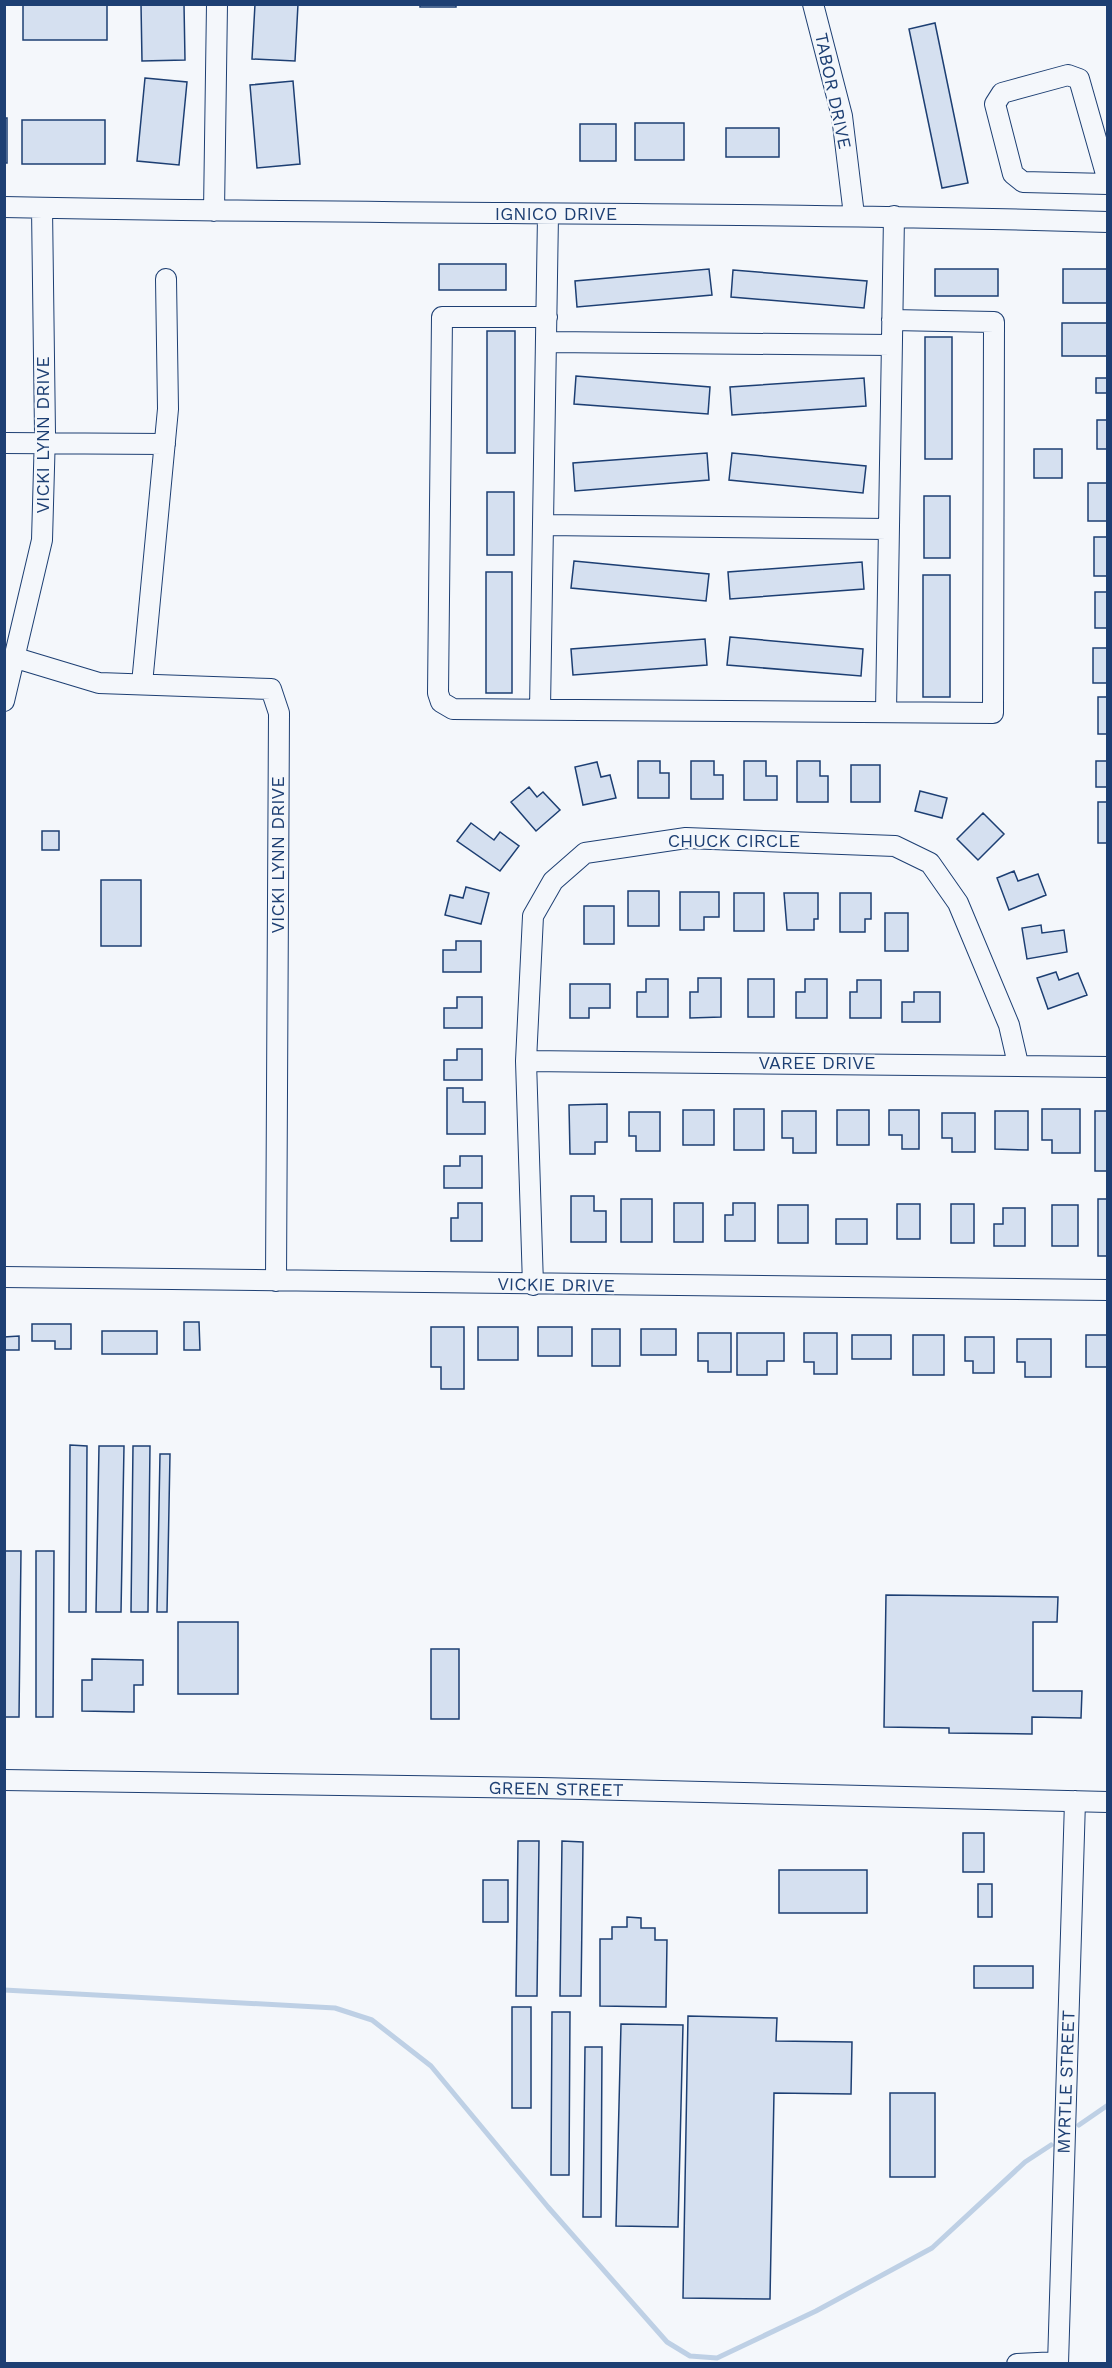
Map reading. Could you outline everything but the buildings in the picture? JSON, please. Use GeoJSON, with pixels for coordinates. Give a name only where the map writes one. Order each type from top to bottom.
{"type":"FeatureCollection","features":[{"type":"Feature","properties":{"kind":"street"},"geometry":{"type":"LineString","coordinates":[[214,210],[218,4]]}},
{"type":"Feature","properties":{"kind":"street","name":"TABOR DRIVE"},"geometry":{"type":"LineString","coordinates":[[813,4],[842,116],[854,215]]}},
{"type":"Feature","properties":{"kind":"street"},"geometry":{"type":"LineString","coordinates":[[1068,75],[1079,80],[1107,183],[1023,182],[1013,174],[995,104],[1002,93],[1068,75]]}},
{"type":"Feature","properties":{"kind":"street","name":"IGNICO DRIVE"},"geometry":{"type":"LineString","coordinates":[[4,207],[548,215],[854,215],[1107,222]]}},
{"type":"Feature","properties":{"kind":"street","name":"VICKI LYNN DRIVE"},"geometry":{"type":"LineString","coordinates":[[4,701],[16,658],[42,540],[45,443],[42,208]]}},
{"type":"Feature","properties":{"kind":"street"},"geometry":{"type":"LineString","coordinates":[[540,709],[548,342],[548,215]]}},
{"type":"Feature","properties":{"kind":"street"},"geometry":{"type":"LineString","coordinates":[[886,712],[887,529],[894,216]]}},
{"type":"Feature","properties":{"kind":"street"},"geometry":{"type":"LineString","coordinates":[[142,684],[168,409],[166,279]]}},
{"type":"Feature","properties":{"kind":"street"},"geometry":{"type":"LineString","coordinates":[[547,317],[442,316],[438,693],[441,702],[453,709],[993,713],[994,322],[892,320]]}},
{"type":"Feature","properties":{"kind":"street"},"geometry":{"type":"LineString","coordinates":[[548,342],[891,345]]}},
{"type":"Feature","properties":{"kind":"street"},"geometry":{"type":"LineString","coordinates":[[4,443],[165,444]]}},
{"type":"Feature","properties":{"kind":"street"},"geometry":{"type":"LineString","coordinates":[[544,525],[887,529]]}},
{"type":"Feature","properties":{"kind":"street","name":"VICKI LYNN DRIVE"},"geometry":{"type":"LineString","coordinates":[[16,658],[99,683],[271,689],[279,713],[276,1281]]}},
{"type":"Feature","properties":{"kind":"street","name":"CHUCK CIRCLE"},"geometry":{"type":"LineString","coordinates":[[533,1285],[526,1061],[533,916],[554,881],[585,853],[686,837],[895,846],[930,863],[958,903],[1009,1024],[1018,1065]]}},
{"type":"Feature","properties":{"kind":"street","name":"VAREE DRIVE"},"geometry":{"type":"LineString","coordinates":[[526,1061],[1107,1067]]}},
{"type":"Feature","properties":{"kind":"street","name":"VICKIE DRIVE"},"geometry":{"type":"LineString","coordinates":[[4,1277],[1107,1290]]}},
{"type":"Feature","properties":{"kind":"street","name":"GREEN STREET"},"geometry":{"type":"LineString","coordinates":[[4,1780],[541,1788],[1107,1802]]}},
{"type":"Feature","properties":{"kind":"street","name":"MYRTLE STREET"},"geometry":{"type":"LineString","coordinates":[[1058,2363],[1075,1801]]}},
{"type":"Feature","properties":{"kind":"street"},"geometry":{"type":"LineString","coordinates":[[1017,2364],[1058,2363]]}},
{"type":"Feature","properties":{"kind":"waterway"},"geometry":{"type":"LineString","coordinates":[[4,1990],[335,2008],[372,2020],[431,2066],[548,2207],[667,2342],[690,2356],[717,2358],[816,2311],[932,2248],[1025,2162],[1051,2145]]}},
{"type":"Feature","properties":{"kind":"waterway"},"geometry":{"type":"LineString","coordinates":[[1079,2125],[1108,2105]]}}]}
